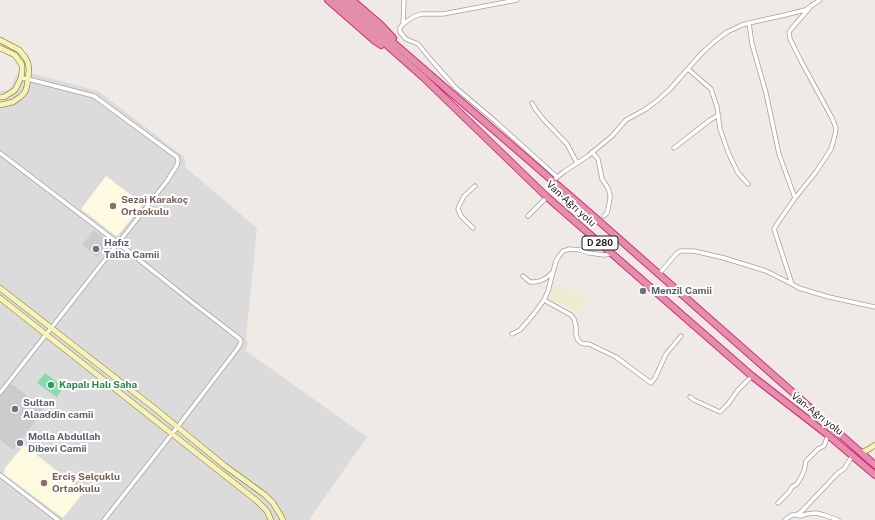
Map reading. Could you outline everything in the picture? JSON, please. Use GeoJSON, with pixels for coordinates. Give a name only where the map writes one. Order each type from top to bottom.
{"type":"FeatureCollection","features":[{"type":"Feature","properties":{"kind":"highway"},"geometry":{"type":"LineString","coordinates":[[328,0],[374,40],[405,57]]}},
{"type":"Feature","properties":{"kind":"highway","name":"Van-Ağrı yolu"},"geometry":{"type":"LineString","coordinates":[[336,0],[405,57],[423,77],[547,197],[752,376],[828,435],[875,475]]}},
{"type":"Feature","properties":{"kind":"highway","name":"D 280"},"geometry":{"type":"LineString","coordinates":[[344,0],[405,57],[556,180],[659,274],[875,465]]}},
{"type":"Feature","properties":{"kind":"highway"},"geometry":{"type":"LineString","coordinates":[[352,0],[381,25],[398,43],[405,57]]}},
{"type":"Feature","properties":{"kind":"street"},"geometry":{"type":"LineString","coordinates":[[403,24],[404,0]]}},
{"type":"Feature","properties":{"kind":"street"},"geometry":{"type":"LineString","coordinates":[[517,0],[443,14],[421,14],[414,16],[403,24],[400,28],[400,32],[406,39],[418,44],[456,88],[495,121],[556,180],[612,136],[626,120],[646,109],[658,100],[670,89],[701,54],[727,32],[749,23],[805,10],[820,0]]}},
{"type":"Feature","properties":{"kind":"street"},"geometry":{"type":"LineString","coordinates":[[792,284],[774,229],[831,149],[836,128],[790,39],[789,32],[798,20],[812,6]]}},
{"type":"Feature","properties":{"kind":"street"},"geometry":{"type":"LineString","coordinates":[[793,13],[798,20]]}},
{"type":"Feature","properties":{"kind":"street"},"geometry":{"type":"LineString","coordinates":[[749,23],[752,44],[766,93],[779,154],[796,198]]}},
{"type":"Feature","properties":{"kind":"street"},"geometry":{"type":"LineString","coordinates":[[0,40],[19,50],[25,56],[29,70],[25,92],[13,102],[0,105]]}},
{"type":"Feature","properties":{"kind":"street"},"geometry":{"type":"LineString","coordinates":[[0,48],[15,55],[22,65],[22,78],[15,90],[4,97],[0,97]]}},
{"type":"Feature","properties":{"kind":"street"},"geometry":{"type":"LineString","coordinates":[[688,69],[711,89],[718,107],[720,129],[728,152],[738,173],[748,184]]}},
{"type":"Feature","properties":{"kind":"street"},"geometry":{"type":"LineString","coordinates":[[0,393],[167,181],[177,165],[178,160],[177,157],[94,96],[22,78]]}},
{"type":"Feature","properties":{"kind":"street"},"geometry":{"type":"LineString","coordinates":[[532,103],[544,120],[566,144],[577,163]]}},
{"type":"Feature","properties":{"kind":"street"},"geometry":{"type":"LineString","coordinates":[[674,148],[710,120],[719,115]]}},
{"type":"Feature","properties":{"kind":"street"},"geometry":{"type":"LineString","coordinates":[[592,152],[598,159],[602,179],[610,194],[608,209],[604,216]]}},
{"type":"Feature","properties":{"kind":"street"},"geometry":{"type":"LineString","coordinates":[[0,153],[240,339],[238,348],[178,427],[104,520]]}},
{"type":"Feature","properties":{"kind":"street"},"geometry":{"type":"LineString","coordinates":[[474,228],[460,216],[458,209],[462,199],[475,186]]}},
{"type":"Feature","properties":{"kind":"street"},"geometry":{"type":"LineString","coordinates":[[528,216],[547,197]]}},
{"type":"Feature","properties":{"kind":"street"},"geometry":{"type":"LineString","coordinates":[[512,334],[520,330],[544,300],[556,261],[563,251],[580,250],[604,255],[612,254]]}},
{"type":"Feature","properties":{"kind":"street"},"geometry":{"type":"LineString","coordinates":[[659,274],[680,251],[694,251],[724,258],[766,271],[799,288],[818,294],[875,307]]}},
{"type":"Feature","properties":{"kind":"street"},"geometry":{"type":"LineString","coordinates":[[523,276],[530,282],[540,281],[546,278],[553,271]]}},
{"type":"Feature","properties":{"kind":"street"},"geometry":{"type":"LineString","coordinates":[[0,288],[153,407],[225,466],[265,495],[273,503],[282,520]]}},
{"type":"Feature","properties":{"kind":"street"},"geometry":{"type":"LineString","coordinates":[[0,298],[257,501],[266,511],[271,520]]}},
{"type":"Feature","properties":{"kind":"street"},"geometry":{"type":"LineString","coordinates":[[544,300],[571,315],[574,319],[578,340],[580,343],[590,344],[616,357],[651,383],[666,354],[681,336]]}},
{"type":"Feature","properties":{"kind":"street"},"geometry":{"type":"LineString","coordinates":[[690,397],[720,412],[728,404],[734,394],[752,376]]}},
{"type":"Feature","properties":{"kind":"street"},"geometry":{"type":"LineString","coordinates":[[778,503],[792,487],[797,484],[804,471],[806,461],[818,449],[824,446],[828,435]]}},
{"type":"Feature","properties":{"kind":"street"},"geometry":{"type":"LineString","coordinates":[[861,453],[875,444]]}},
{"type":"Feature","properties":{"kind":"street"},"geometry":{"type":"LineString","coordinates":[[785,520],[801,512],[838,473],[844,469],[852,456]]}},
{"type":"Feature","properties":{"kind":"street"},"geometry":{"type":"LineString","coordinates":[[0,475],[58,520]]}},
{"type":"Feature","properties":{"kind":"street"},"geometry":{"type":"LineString","coordinates":[[796,515],[816,514],[838,520]]}},
{"type":"Feature","properties":{"kind":"shaded area"},"geometry":{"type":"Polygon","coordinates":[[[17,74],[35,74],[98,91],[183,156],[185,167],[257,228],[246,338],[248,343],[246,351],[367,437],[309,520],[0,520],[0,91],[9,90],[17,74]]]}},
{"type":"Feature","properties":{"kind":"shaded area","name":"Sezai Karakoç Ortaokulu"},"geometry":{"type":"Polygon","coordinates":[[[106,176],[143,204],[116,236],[81,209],[106,176]]]}},
{"type":"Feature","properties":{"kind":"shaded area"},"geometry":{"type":"Polygon","coordinates":[[[94,230],[111,244],[108,248],[106,246],[97,257],[82,245],[94,230]]]}},
{"type":"Feature","properties":{"kind":"shaded area"},"geometry":{"type":"Polygon","coordinates":[[[559,285],[571,293],[574,289],[588,297],[577,312],[556,301],[553,302],[548,300],[553,286],[557,287],[559,285]]]}},
{"type":"Feature","properties":{"kind":"shaded area"},"geometry":{"type":"Polygon","coordinates":[[[12,384],[42,408],[42,413],[13,450],[0,440],[0,396],[9,385],[12,384]]]}},
{"type":"Feature","properties":{"kind":"shaded area","name":"Erciş Selçuklu Ortaokulu"},"geometry":{"type":"Polygon","coordinates":[[[24,445],[84,492],[63,518],[4,474],[5,468],[24,445]]]}},
{"type":"Feature","properties":{"kind":"green space","name":"Kapalı Halı Saha"},"geometry":{"type":"Polygon","coordinates":[[[45,373],[64,387],[57,397],[37,383],[45,373]]]}},
{"type":"Feature","properties":{"kind":"place","name":"Sezai Karakoç Ortaokulu"},"geometry":{"type":"Point","coordinates":[113,206]}},
{"type":"Feature","properties":{"kind":"place","name":"Hafız Talha Camii"},"geometry":{"type":"Point","coordinates":[96,249]}},
{"type":"Feature","properties":{"kind":"place","name":"Menzil Camii"},"geometry":{"type":"Point","coordinates":[643,291]}},
{"type":"Feature","properties":{"kind":"place","name":"Kapalı Halı Saha"},"geometry":{"type":"Point","coordinates":[51,385]}},
{"type":"Feature","properties":{"kind":"place","name":"Sultan Alaaddin camii"},"geometry":{"type":"Point","coordinates":[15,409]}},
{"type":"Feature","properties":{"kind":"place","name":"Molla Abdullah Dibevi Camii"},"geometry":{"type":"Point","coordinates":[20,443]}},
{"type":"Feature","properties":{"kind":"place","name":"Erciş Selçuklu Ortaokulu"},"geometry":{"type":"Point","coordinates":[44,483]}}]}
